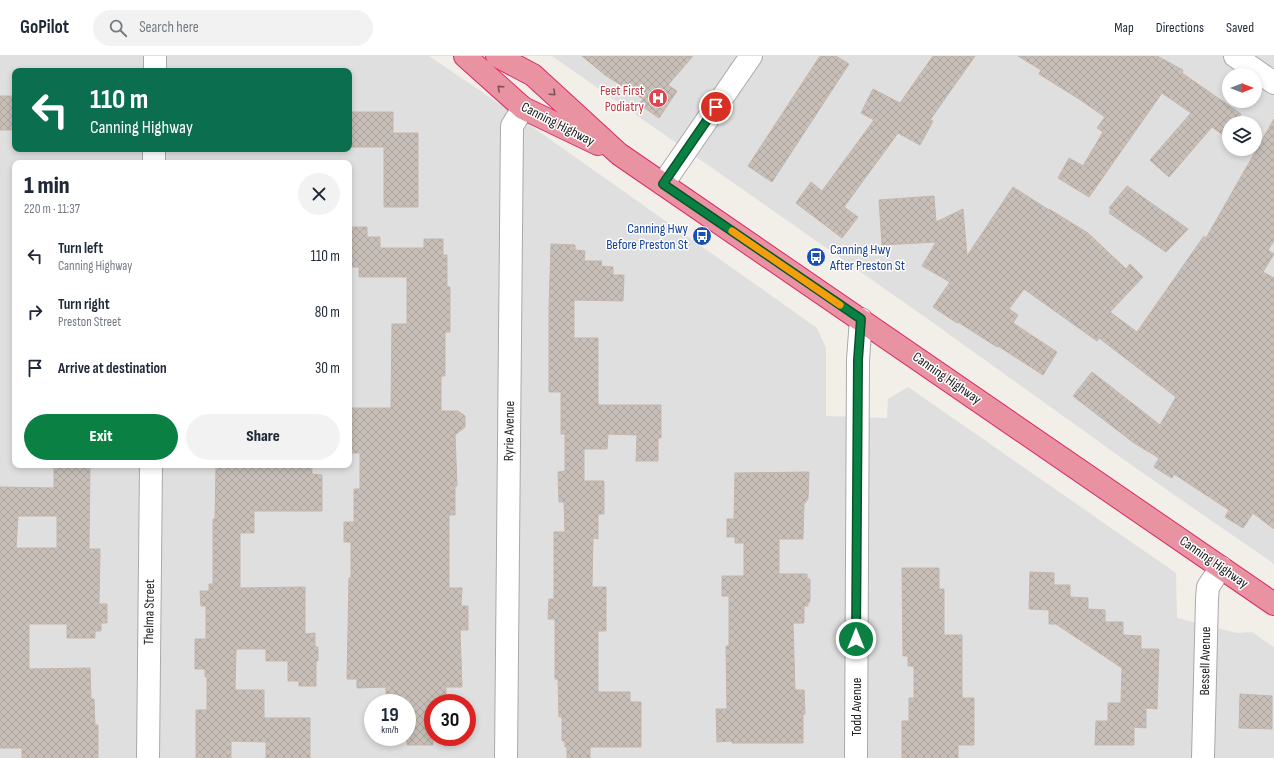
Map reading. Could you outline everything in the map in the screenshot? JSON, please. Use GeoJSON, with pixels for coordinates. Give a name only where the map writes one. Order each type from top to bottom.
{"type":"FeatureCollection","features":[{"type":"Feature","properties":{"kind":"highway","name":"Canning Highway"},"geometry":{"type":"LineString","coordinates":[[466,56],[523,108],[619,154]]}},
{"type":"Feature","properties":{"kind":"highway","name":"Canning Highway"},"geometry":{"type":"LineString","coordinates":[[497,56],[533,75],[619,154],[1274,604]]}},
{"type":"Feature","properties":{"kind":"street"},"geometry":{"type":"LineString","coordinates":[[155,56],[155,68]]}},
{"type":"Feature","properties":{"kind":"street"},"geometry":{"type":"LineString","coordinates":[[663,184],[751,56]]}},
{"type":"Feature","properties":{"kind":"street"},"geometry":{"type":"LineString","coordinates":[[1235,56],[1274,83]]}},
{"type":"Feature","properties":{"kind":"street","name":"Ryrie Avenue"},"geometry":{"type":"LineString","coordinates":[[506,758],[512,126],[523,108]]}},
{"type":"Feature","properties":{"kind":"street","name":"Todd Avenue"},"geometry":{"type":"LineString","coordinates":[[856,758],[858,360],[861,319]]}},
{"type":"Feature","properties":{"kind":"street","name":"Thelma Street"},"geometry":{"type":"LineString","coordinates":[[148,758],[151,468]]}},
{"type":"Feature","properties":{"kind":"street","name":"Bessell Avenue"},"geometry":{"type":"LineString","coordinates":[[1203,758],[1206,599],[1208,587],[1221,567]]}},
{"type":"Feature","properties":{"kind":"shaded area"},"geometry":{"type":"Polygon","coordinates":[[[0,56],[429,56],[510,111],[817,328],[826,348],[826,416],[887,418],[888,399],[908,387],[1176,573],[1177,618],[1237,633],[1252,632],[1274,647],[1274,758],[0,758],[0,56]]]}},
{"type":"Feature","properties":{"kind":"shaded area"},"geometry":{"type":"Polygon","coordinates":[[[552,56],[1274,56],[1274,564],[1137,469],[925,317],[552,56]]]}},
{"type":"Feature","properties":{"kind":"building"},"geometry":{"type":"Polygon","coordinates":[[[582,56],[693,56],[668,85],[677,91],[659,118],[639,104],[643,99],[605,75],[582,56]]]}},
{"type":"Feature","properties":{"kind":"building"},"geometry":{"type":"Polygon","coordinates":[[[820,56],[836,56],[849,64],[772,182],[748,166],[820,56]]]}},
{"type":"Feature","properties":{"kind":"building"},"geometry":{"type":"Polygon","coordinates":[[[933,56],[975,56],[930,120],[933,121],[920,145],[898,133],[844,207],[858,217],[842,238],[796,203],[811,182],[822,191],[874,120],[861,113],[873,89],[900,103],[933,56]]]}},
{"type":"Feature","properties":{"kind":"building"},"geometry":{"type":"Polygon","coordinates":[[[1018,56],[1157,56],[1183,70],[1182,73],[1222,101],[1222,108],[1232,108],[1241,114],[1240,116],[1222,116],[1222,134],[1212,127],[1169,177],[1150,160],[1191,113],[1162,93],[1089,197],[1058,178],[1069,158],[1083,166],[1103,132],[1097,128],[1105,117],[1039,74],[1041,70],[1018,56]]]}},
{"type":"Feature","properties":{"kind":"building"},"geometry":{"type":"Polygon","coordinates":[[[0,96],[12,96],[12,130],[0,130],[0,96]]]}},
{"type":"Feature","properties":{"kind":"building"},"geometry":{"type":"Polygon","coordinates":[[[352,112],[393,112],[393,133],[418,133],[418,207],[384,207],[384,147],[352,147],[352,112]]]}},
{"type":"Feature","properties":{"kind":"building"},"geometry":{"type":"Polygon","coordinates":[[[1274,119],[1274,241],[1268,250],[1274,254],[1263,272],[1274,278],[1274,529],[1253,513],[1243,528],[1225,517],[1229,510],[1174,474],[1172,478],[1154,467],[1159,458],[1134,443],[1073,396],[1092,372],[1160,425],[1176,397],[1099,338],[1097,341],[1024,289],[1009,309],[1018,315],[1013,323],[1057,352],[1043,375],[933,307],[950,282],[922,266],[936,242],[882,245],[879,200],[934,196],[936,222],[963,209],[967,256],[1013,187],[1088,233],[1126,269],[1130,264],[1143,277],[1110,312],[1137,332],[1204,236],[1206,238],[1253,156],[1262,156],[1262,140],[1274,119]]]}},
{"type":"Feature","properties":{"kind":"building"},"geometry":{"type":"Polygon","coordinates":[[[1127,186],[1188,229],[1166,252],[1109,213],[1111,209],[1109,208],[1127,186]]]}},
{"type":"Feature","properties":{"kind":"building"},"geometry":{"type":"Polygon","coordinates":[[[352,227],[367,227],[367,237],[380,237],[380,248],[424,248],[424,239],[443,239],[443,255],[447,255],[447,287],[450,287],[450,332],[445,332],[445,376],[441,376],[441,411],[458,411],[465,416],[465,427],[455,435],[457,486],[455,486],[455,515],[449,515],[449,588],[462,588],[461,606],[468,606],[468,630],[460,630],[462,687],[446,687],[446,694],[424,694],[424,745],[416,745],[416,694],[386,694],[386,687],[357,688],[357,679],[347,679],[351,542],[344,542],[344,522],[354,522],[354,489],[360,489],[360,453],[352,453],[352,408],[391,408],[392,324],[407,324],[407,277],[359,277],[359,267],[352,267],[352,227]]]}},
{"type":"Feature","properties":{"kind":"building"},"geometry":{"type":"Polygon","coordinates":[[[551,244],[575,245],[575,250],[585,251],[584,261],[602,261],[601,266],[613,267],[613,275],[624,275],[623,301],[574,300],[574,338],[598,338],[598,405],[661,405],[661,438],[658,438],[658,461],[636,461],[637,435],[608,434],[607,449],[584,449],[584,481],[604,481],[604,514],[598,514],[598,539],[593,538],[592,587],[606,587],[606,631],[598,631],[598,692],[630,692],[630,702],[641,702],[641,747],[590,747],[590,758],[567,758],[567,747],[565,747],[565,741],[562,741],[562,717],[559,717],[558,679],[555,679],[555,619],[548,619],[549,599],[554,599],[554,532],[565,532],[564,502],[559,502],[558,472],[565,471],[565,434],[561,434],[561,392],[549,392],[551,244]]]}},
{"type":"Feature","properties":{"kind":"building"},"geometry":{"type":"Polygon","coordinates":[[[54,468],[90,468],[89,549],[100,549],[99,604],[107,604],[107,623],[101,623],[101,631],[95,631],[95,638],[67,638],[67,624],[29,624],[29,669],[90,668],[91,699],[94,699],[95,725],[98,725],[98,758],[22,758],[22,748],[0,748],[0,487],[54,488],[54,468]],[[18,516],[16,548],[57,548],[57,516],[18,516]]]}},
{"type":"Feature","properties":{"kind":"building"},"geometry":{"type":"Polygon","coordinates":[[[216,468],[312,468],[312,474],[322,475],[322,511],[254,511],[254,533],[240,533],[240,588],[305,587],[305,634],[315,633],[315,647],[318,647],[318,661],[316,661],[316,686],[299,686],[299,681],[288,681],[288,661],[266,661],[266,649],[236,649],[235,690],[264,690],[264,718],[310,718],[310,758],[266,758],[266,742],[231,741],[231,758],[196,758],[196,710],[207,710],[207,677],[205,677],[205,669],[195,669],[195,639],[206,639],[206,606],[201,606],[200,591],[209,591],[209,584],[213,584],[213,519],[215,519],[216,468]]]}},
{"type":"Feature","properties":{"kind":"building"},"geometry":{"type":"Polygon","coordinates":[[[809,472],[808,499],[804,504],[803,539],[779,539],[779,574],[807,574],[807,579],[810,579],[810,602],[808,602],[808,606],[804,606],[804,623],[793,623],[795,690],[804,690],[805,714],[803,714],[803,743],[717,742],[716,709],[727,709],[726,646],[729,646],[729,596],[722,596],[722,576],[744,576],[744,543],[735,543],[735,537],[727,537],[727,519],[734,519],[735,473],[809,472]]]}},
{"type":"Feature","properties":{"kind":"building"},"geometry":{"type":"Polygon","coordinates":[[[902,568],[939,568],[939,589],[944,589],[944,635],[962,635],[962,698],[974,698],[974,745],[958,745],[958,758],[902,758],[902,721],[909,721],[909,698],[914,698],[914,666],[908,666],[908,656],[903,656],[902,568]]]}},
{"type":"Feature","properties":{"kind":"building"},"geometry":{"type":"Polygon","coordinates":[[[1030,572],[1054,573],[1054,585],[1070,585],[1070,597],[1088,598],[1088,609],[1105,610],[1105,622],[1123,622],[1123,635],[1141,636],[1141,649],[1159,649],[1157,709],[1146,708],[1146,728],[1134,727],[1134,745],[1095,745],[1096,721],[1108,721],[1108,703],[1121,703],[1122,668],[1056,624],[1049,624],[1049,610],[1029,609],[1030,572]]]}},
{"type":"Feature","properties":{"kind":"building"},"geometry":{"type":"Polygon","coordinates":[[[1240,694],[1272,696],[1272,729],[1239,728],[1240,694]]]}},
{"type":"Feature","properties":{"kind":"slow traffic"},"geometry":{"type":"LineString","coordinates":[[732,231],[840,305]]}},
{"type":"Feature","properties":{"kind":"place","name":"Feet First Podiatry"},"geometry":{"type":"Point","coordinates":[658,98]}},
{"type":"Feature","properties":{"kind":"place","name":"Canning Hwy Before Preston St"},"geometry":{"type":"Point","coordinates":[702,236]}},
{"type":"Feature","properties":{"kind":"place","name":"Canning Hwy After Preston St"},"geometry":{"type":"Point","coordinates":[816,257]}},
{"type":"Feature","properties":{"kind":"route"},"geometry":{"type":"LineString","coordinates":[[716,107],[680,157],[663,184],[861,319],[858,360],[856,639]]}}]}
